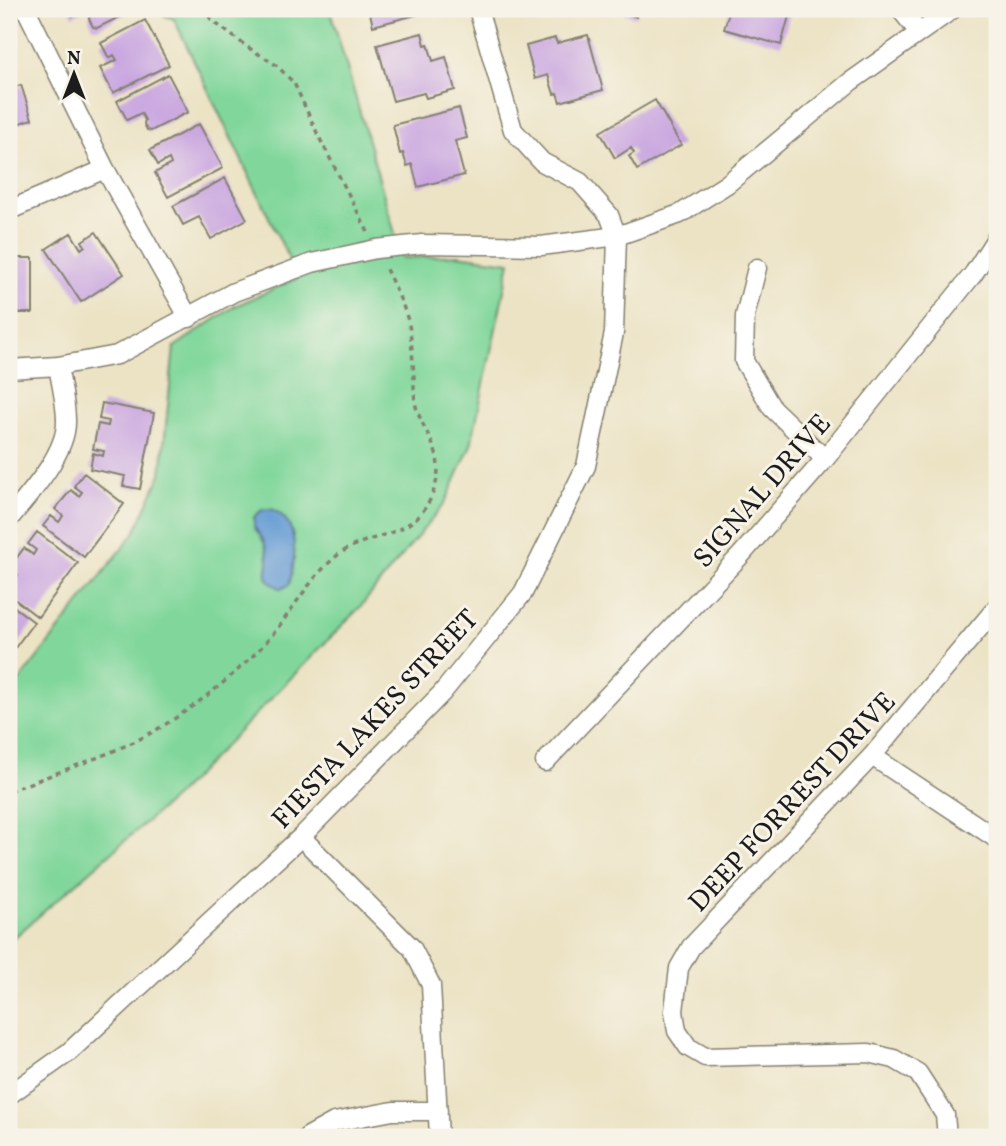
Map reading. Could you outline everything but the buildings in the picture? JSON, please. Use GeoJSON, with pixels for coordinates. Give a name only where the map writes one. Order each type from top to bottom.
{"type":"FeatureCollection","features":[{"type":"Feature","properties":{"kind":"street"},"geometry":{"type":"LineString","coordinates":[[26,9],[105,169],[189,318]]}},
{"type":"Feature","properties":{"kind":"street"},"geometry":{"type":"LineString","coordinates":[[478,9],[513,130],[542,162],[580,182],[609,215],[617,236]]}},
{"type":"Feature","properties":{"kind":"street"},"geometry":{"type":"LineString","coordinates":[[900,9],[919,32]]}},
{"type":"Feature","properties":{"kind":"street"},"geometry":{"type":"LineString","coordinates":[[9,369],[58,366],[117,355],[234,292],[312,263],[376,249],[422,244],[541,246],[617,236],[680,214],[727,184],[850,82],[953,9]]}},
{"type":"Feature","properties":{"kind":"street"},"geometry":{"type":"LineString","coordinates":[[12,209],[105,169]]}},
{"type":"Feature","properties":{"kind":"street","name":"FIESTA LAKES STREET"},"geometry":{"type":"LineString","coordinates":[[9,1096],[69,1052],[301,837],[442,693],[523,593],[586,466],[614,334],[617,236]]}},
{"type":"Feature","properties":{"kind":"street","name":"SIGNAL DRIVE"},"geometry":{"type":"LineString","coordinates":[[545,762],[741,555],[825,459],[974,273],[997,237]]}},
{"type":"Feature","properties":{"kind":"street"},"geometry":{"type":"LineString","coordinates":[[757,268],[744,316],[744,361],[772,408],[825,459]]}},
{"type":"Feature","properties":{"kind":"street"},"geometry":{"type":"LineString","coordinates":[[9,517],[51,464],[62,443],[66,422],[58,366]]}},
{"type":"Feature","properties":{"kind":"street","name":"DEEP FORREST DRIVE"},"geometry":{"type":"LineString","coordinates":[[947,1137],[946,1115],[918,1073],[894,1059],[869,1053],[705,1057],[688,1047],[677,1031],[674,1011],[679,968],[691,947],[872,756],[997,607]]}},
{"type":"Feature","properties":{"kind":"street"},"geometry":{"type":"LineString","coordinates":[[872,756],[997,839]]}},
{"type":"Feature","properties":{"kind":"street"},"geometry":{"type":"LineString","coordinates":[[301,837],[412,948],[431,985],[439,1137]]}},
{"type":"Feature","properties":{"kind":"street"},"geometry":{"type":"LineString","coordinates":[[307,1137],[334,1122],[393,1111],[438,1111]]}},
{"type":"Feature","properties":{"kind":"path"},"geometry":{"type":"LineString","coordinates":[[9,791],[129,744],[178,717],[234,674],[267,640],[311,582],[335,557],[354,546],[405,527],[422,513],[439,474],[437,454],[417,409],[410,327],[398,294],[294,83],[276,65],[246,47],[202,9]]}},
{"type":"Feature","properties":{"kind":"green space"},"geometry":{"type":"Polygon","coordinates":[[[156,9],[330,9],[402,258],[458,255],[510,262],[471,445],[445,503],[361,606],[177,795],[9,942],[9,694],[135,532],[161,474],[174,347],[235,306],[298,278],[174,19],[162,15],[156,9]]]}},
{"type":"Feature","properties":{"kind":"water"},"geometry":{"type":"Polygon","coordinates":[[[271,509],[281,514],[287,522],[294,542],[289,585],[281,589],[268,579],[266,547],[254,527],[254,517],[262,510],[271,509]]]}}]}
